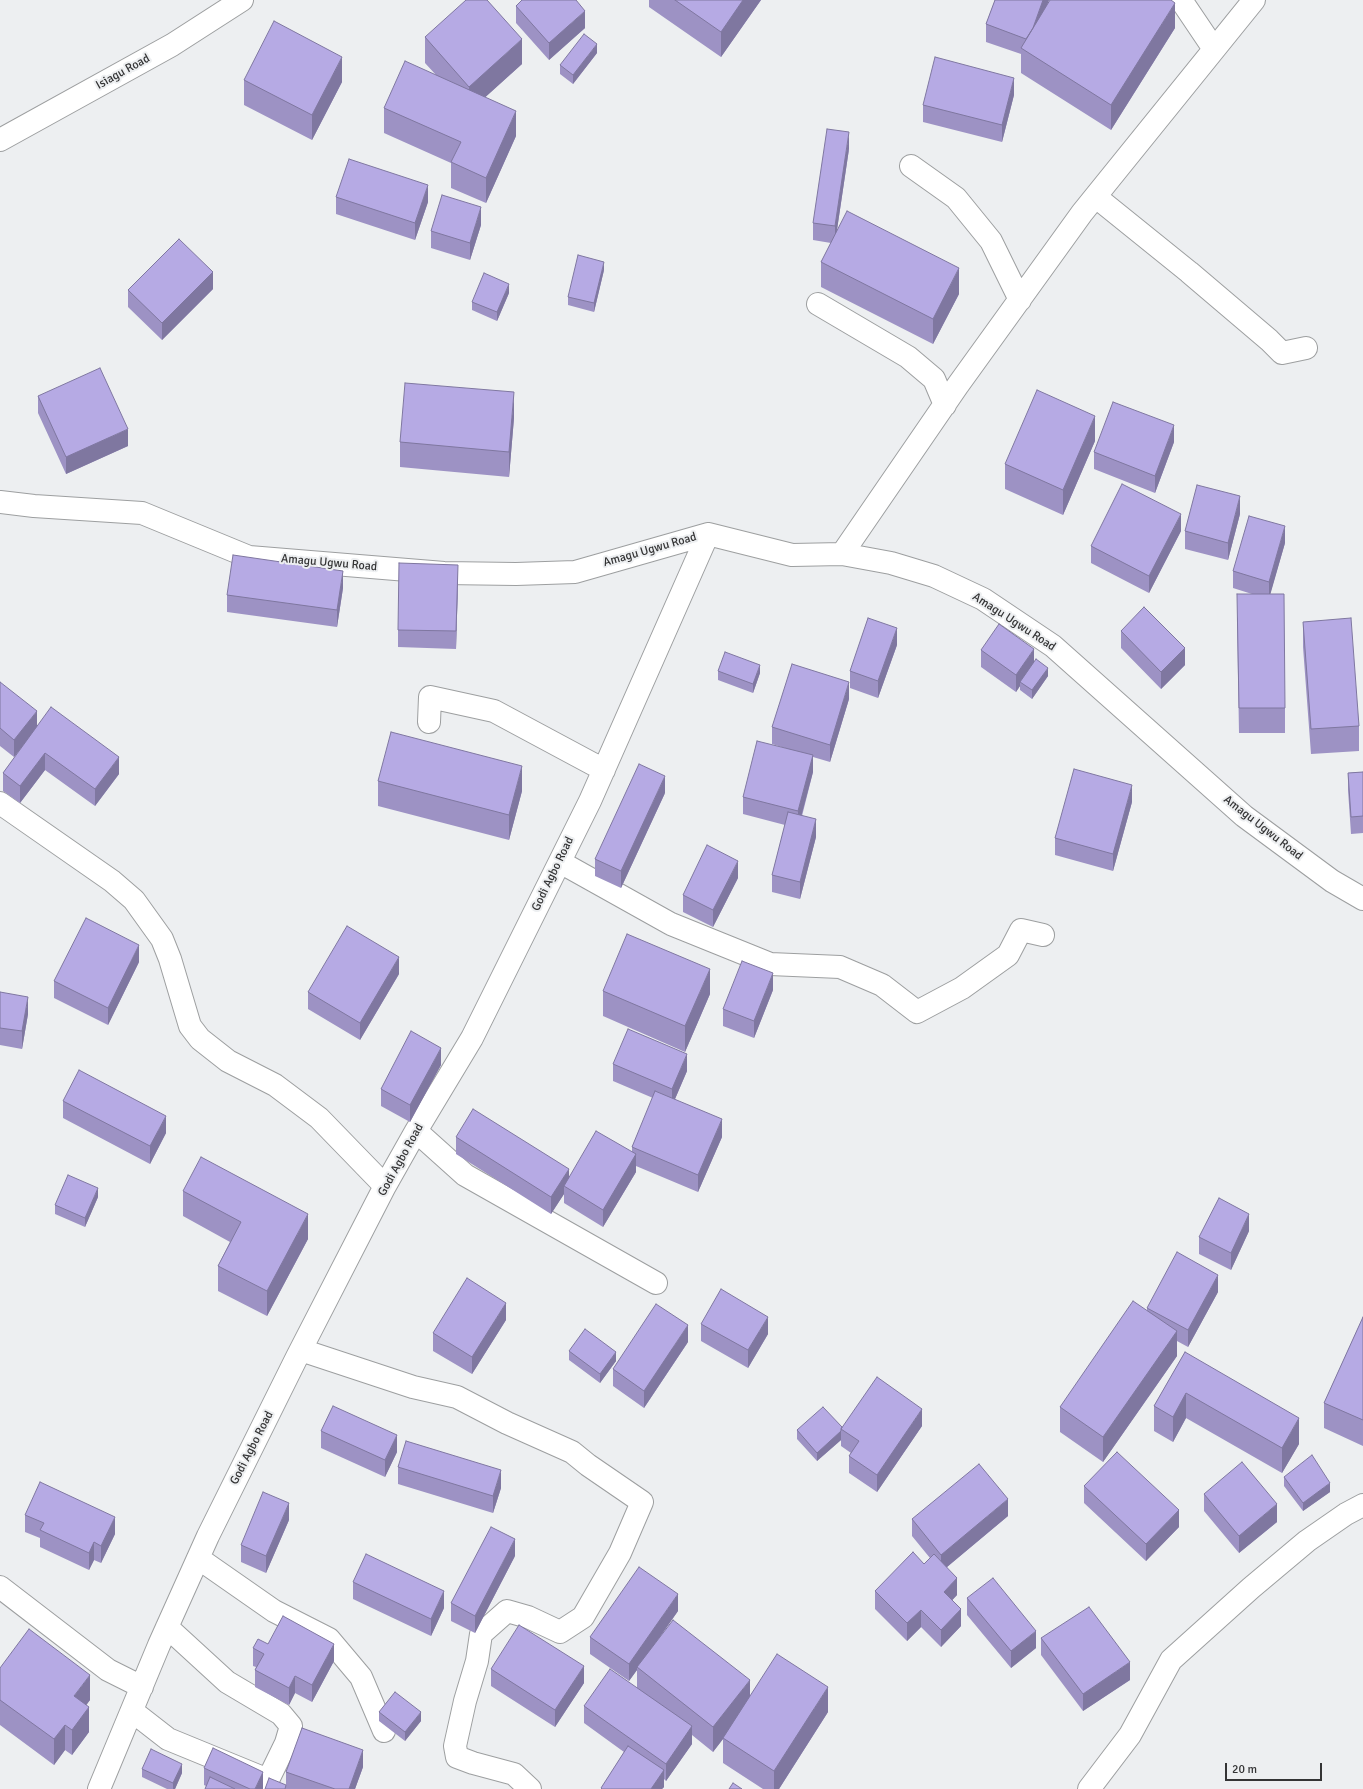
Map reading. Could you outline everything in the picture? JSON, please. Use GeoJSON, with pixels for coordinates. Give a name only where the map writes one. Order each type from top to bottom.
{"type":"FeatureCollection","features":[{"type":"Feature","properties":{"kind":"street","name":"Isiagu Road"},"geometry":{"type":"LineString","coordinates":[[0,140],[172,45],[242,0]]}},
{"type":"Feature","properties":{"kind":"street"},"geometry":{"type":"LineString","coordinates":[[1182,0],[1214,49]]}},
{"type":"Feature","properties":{"kind":"street"},"geometry":{"type":"LineString","coordinates":[[842,554],[945,405],[1096,197],[1254,0]]}},
{"type":"Feature","properties":{"kind":"street"},"geometry":{"type":"LineString","coordinates":[[911,166],[956,198],[991,241],[1020,300]]}},
{"type":"Feature","properties":{"kind":"street"},"geometry":{"type":"LineString","coordinates":[[1096,197],[1189,272],[1269,340],[1282,353],[1306,348]]}},
{"type":"Feature","properties":{"kind":"street"},"geometry":{"type":"LineString","coordinates":[[818,304],[908,357],[934,379],[945,405]]}},
{"type":"Feature","properties":{"kind":"street","name":"Amagu Ugwu Road"},"geometry":{"type":"LineString","coordinates":[[0,502],[34,506],[142,513],[249,557],[444,573],[575,572],[708,534],[792,555],[842,554],[891,563],[927,574],[983,599],[1053,646],[1244,816],[1332,881],[1363,898]]}},
{"type":"Feature","properties":{"kind":"street","name":"Godi Agbo Road"},"geometry":{"type":"LineString","coordinates":[[99,1789],[167,1627],[208,1536],[385,1186],[472,1038],[560,862],[604,770],[708,534]]}},
{"type":"Feature","properties":{"kind":"street"},"geometry":{"type":"LineString","coordinates":[[429,722],[430,697],[494,711],[604,770]]}},
{"type":"Feature","properties":{"kind":"street"},"geometry":{"type":"LineString","coordinates":[[0,803],[112,881],[134,900],[162,939],[190,1026],[200,1039],[228,1061],[274,1085],[319,1118],[385,1186]]}},
{"type":"Feature","properties":{"kind":"street"},"geometry":{"type":"LineString","coordinates":[[560,862],[671,924],[770,964],[840,967],[882,985],[917,1012],[962,988],[1008,955],[1021,930],[1043,935]]}},
{"type":"Feature","properties":{"kind":"street"},"geometry":{"type":"LineString","coordinates":[[416,1131],[465,1175],[656,1283]]}},
{"type":"Feature","properties":{"kind":"street"},"geometry":{"type":"LineString","coordinates":[[301,1350],[413,1387],[457,1397],[507,1423],[572,1452],[588,1465],[642,1502],[620,1553],[584,1617],[560,1632],[528,1617],[507,1611],[481,1634],[478,1660],[465,1701],[455,1746],[457,1758],[473,1764],[514,1774],[530,1789]]}},
{"type":"Feature","properties":{"kind":"street"},"geometry":{"type":"LineString","coordinates":[[1089,1789],[1130,1735],[1171,1660],[1251,1588],[1308,1541],[1346,1514],[1363,1505]]}},
{"type":"Feature","properties":{"kind":"street"},"geometry":{"type":"LineString","coordinates":[[198,1558],[274,1612],[329,1639],[361,1677],[384,1731]]}},
{"type":"Feature","properties":{"kind":"street"},"geometry":{"type":"LineString","coordinates":[[0,1588],[108,1670],[142,1687]]}},
{"type":"Feature","properties":{"kind":"street"},"geometry":{"type":"LineString","coordinates":[[132,1711],[168,1739],[268,1780],[286,1743],[291,1726],[281,1714],[228,1682],[167,1627]]}},
{"type":"Feature","properties":{"kind":"building"},"geometry":{"type":"Polygon","coordinates":[[[466,0],[487,0],[522,39],[469,87],[425,37],[466,0]]]}},
{"type":"Feature","properties":{"kind":"building"},"geometry":{"type":"Polygon","coordinates":[[[522,0],[576,0],[585,11],[549,43],[516,6],[522,0]]]}},
{"type":"Feature","properties":{"kind":"building"},"geometry":{"type":"Polygon","coordinates":[[[675,0],[743,0],[721,32],[675,0]]]}},
{"type":"Feature","properties":{"kind":"building"},"geometry":{"type":"Polygon","coordinates":[[[995,0],[1043,0],[1033,28],[1026,39],[986,24],[995,0]]]}},
{"type":"Feature","properties":{"kind":"building"},"geometry":{"type":"Polygon","coordinates":[[[1050,0],[1171,0],[1175,3],[1111,105],[1021,48],[1050,0]]]}},
{"type":"Feature","properties":{"kind":"building"},"geometry":{"type":"Polygon","coordinates":[[[274,21],[342,57],[312,115],[244,80],[274,21]]]}},
{"type":"Feature","properties":{"kind":"building"},"geometry":{"type":"Polygon","coordinates":[[[584,34],[597,44],[573,75],[560,65],[584,34]]]}},
{"type":"Feature","properties":{"kind":"building"},"geometry":{"type":"Polygon","coordinates":[[[935,57],[1014,78],[1002,125],[923,105],[935,57]]]}},
{"type":"Feature","properties":{"kind":"building"},"geometry":{"type":"Polygon","coordinates":[[[405,61],[516,111],[486,178],[451,162],[461,142],[384,108],[405,61]]]}},
{"type":"Feature","properties":{"kind":"building"},"geometry":{"type":"Polygon","coordinates":[[[827,129],[849,132],[835,226],[813,223],[827,129]]]}},
{"type":"Feature","properties":{"kind":"building"},"geometry":{"type":"Polygon","coordinates":[[[349,159],[428,185],[415,223],[336,197],[349,159]]]}},
{"type":"Feature","properties":{"kind":"building"},"geometry":{"type":"Polygon","coordinates":[[[442,195],[481,207],[470,243],[431,231],[442,195]]]}},
{"type":"Feature","properties":{"kind":"building"},"geometry":{"type":"Polygon","coordinates":[[[847,211],[959,268],[933,319],[821,262],[847,211]]]}},
{"type":"Feature","properties":{"kind":"building"},"geometry":{"type":"Polygon","coordinates":[[[179,239],[213,272],[162,323],[128,290],[179,239]]]}},
{"type":"Feature","properties":{"kind":"building"},"geometry":{"type":"Polygon","coordinates":[[[578,255],[604,262],[594,303],[568,297],[578,255]]]}},
{"type":"Feature","properties":{"kind":"building"},"geometry":{"type":"Polygon","coordinates":[[[484,273],[509,284],[497,312],[472,302],[484,273]]]}},
{"type":"Feature","properties":{"kind":"building"},"geometry":{"type":"Polygon","coordinates":[[[100,368],[128,429],[66,457],[38,396],[100,368]]]}},
{"type":"Feature","properties":{"kind":"building"},"geometry":{"type":"Polygon","coordinates":[[[405,383],[514,392],[509,452],[400,442],[405,383]]]}},
{"type":"Feature","properties":{"kind":"building"},"geometry":{"type":"Polygon","coordinates":[[[1037,390],[1095,416],[1063,490],[1005,464],[1037,390]]]}},
{"type":"Feature","properties":{"kind":"building"},"geometry":{"type":"Polygon","coordinates":[[[1113,402],[1174,425],[1155,476],[1094,452],[1113,402]]]}},
{"type":"Feature","properties":{"kind":"building"},"geometry":{"type":"Polygon","coordinates":[[[1122,484],[1181,514],[1149,576],[1091,546],[1122,484]]]}},
{"type":"Feature","properties":{"kind":"building"},"geometry":{"type":"Polygon","coordinates":[[[1197,485],[1240,496],[1228,543],[1185,531],[1197,485]]]}},
{"type":"Feature","properties":{"kind":"building"},"geometry":{"type":"Polygon","coordinates":[[[1249,516],[1285,526],[1269,582],[1233,571],[1249,516]]]}},
{"type":"Feature","properties":{"kind":"building"},"geometry":{"type":"Polygon","coordinates":[[[233,555],[343,571],[337,610],[227,595],[233,555]]]}},
{"type":"Feature","properties":{"kind":"building"},"geometry":{"type":"Polygon","coordinates":[[[399,563],[458,565],[456,631],[398,630],[399,563]]]}},
{"type":"Feature","properties":{"kind":"building"},"geometry":{"type":"Polygon","coordinates":[[[1237,594],[1284,594],[1285,708],[1239,708],[1237,594]]]}},
{"type":"Feature","properties":{"kind":"building"},"geometry":{"type":"Polygon","coordinates":[[[1144,607],[1185,648],[1161,672],[1121,631],[1144,607]]]}},
{"type":"Feature","properties":{"kind":"building"},"geometry":{"type":"Polygon","coordinates":[[[868,618],[897,628],[878,681],[850,671],[868,618]]]}},
{"type":"Feature","properties":{"kind":"building"},"geometry":{"type":"Polygon","coordinates":[[[1351,618],[1359,726],[1311,729],[1303,622],[1351,618]]]}},
{"type":"Feature","properties":{"kind":"building"},"geometry":{"type":"Polygon","coordinates":[[[999,624],[1034,649],[1016,675],[981,650],[999,624]]]}},
{"type":"Feature","properties":{"kind":"building"},"geometry":{"type":"Polygon","coordinates":[[[725,652],[760,665],[753,684],[718,671],[725,652]]]}},
{"type":"Feature","properties":{"kind":"building"},"geometry":{"type":"Polygon","coordinates":[[[1036,659],[1048,668],[1032,690],[1020,682],[1036,659]]]}},
{"type":"Feature","properties":{"kind":"building"},"geometry":{"type":"Polygon","coordinates":[[[792,664],[849,682],[830,745],[772,727],[792,664]]]}},
{"type":"Feature","properties":{"kind":"building"},"geometry":{"type":"Polygon","coordinates":[[[0,682],[37,711],[14,740],[0,728],[0,682]]]}},
{"type":"Feature","properties":{"kind":"building"},"geometry":{"type":"Polygon","coordinates":[[[51,707],[119,757],[95,789],[45,753],[20,786],[3,773],[51,707]]]}},
{"type":"Feature","properties":{"kind":"building"},"geometry":{"type":"Polygon","coordinates":[[[391,732],[522,766],[509,815],[378,781],[391,732]]]}},
{"type":"Feature","properties":{"kind":"building"},"geometry":{"type":"Polygon","coordinates":[[[757,741],[813,755],[798,811],[743,797],[757,741]]]}},
{"type":"Feature","properties":{"kind":"building"},"geometry":{"type":"Polygon","coordinates":[[[639,764],[665,776],[621,871],[595,859],[639,764]]]}},
{"type":"Feature","properties":{"kind":"building"},"geometry":{"type":"Polygon","coordinates":[[[1074,769],[1132,785],[1113,854],[1055,838],[1074,769]]]}},
{"type":"Feature","properties":{"kind":"building"},"geometry":{"type":"Polygon","coordinates":[[[1363,772],[1363,816],[1351,817],[1348,773],[1363,772]]]}},
{"type":"Feature","properties":{"kind":"building"},"geometry":{"type":"Polygon","coordinates":[[[788,812],[816,819],[800,882],[772,875],[788,812]]]}},
{"type":"Feature","properties":{"kind":"building"},"geometry":{"type":"Polygon","coordinates":[[[707,845],[738,861],[713,910],[683,895],[707,845]]]}},
{"type":"Feature","properties":{"kind":"building"},"geometry":{"type":"Polygon","coordinates":[[[86,918],[139,945],[108,1008],[54,981],[86,918]]]}},
{"type":"Feature","properties":{"kind":"building"},"geometry":{"type":"Polygon","coordinates":[[[347,926],[399,957],[360,1023],[308,992],[347,926]]]}},
{"type":"Feature","properties":{"kind":"building"},"geometry":{"type":"Polygon","coordinates":[[[627,934],[710,969],[685,1026],[603,991],[627,934]]]}},
{"type":"Feature","properties":{"kind":"building"},"geometry":{"type":"Polygon","coordinates":[[[742,961],[773,973],[754,1021],[723,1009],[742,961]]]}},
{"type":"Feature","properties":{"kind":"building"},"geometry":{"type":"Polygon","coordinates":[[[0,992],[28,997],[22,1031],[0,1028],[0,992]]]}},
{"type":"Feature","properties":{"kind":"building"},"geometry":{"type":"Polygon","coordinates":[[[628,1029],[687,1054],[672,1089],[613,1064],[628,1029]]]}},
{"type":"Feature","properties":{"kind":"building"},"geometry":{"type":"Polygon","coordinates":[[[411,1031],[441,1048],[410,1105],[381,1089],[411,1031]]]}},
{"type":"Feature","properties":{"kind":"building"},"geometry":{"type":"Polygon","coordinates":[[[79,1070],[166,1116],[150,1146],[63,1101],[79,1070]]]}},
{"type":"Feature","properties":{"kind":"building"},"geometry":{"type":"Polygon","coordinates":[[[655,1091],[722,1119],[698,1175],[632,1147],[655,1091]]]}},
{"type":"Feature","properties":{"kind":"building"},"geometry":{"type":"Polygon","coordinates":[[[473,1109],[569,1169],[551,1197],[456,1137],[473,1109]]]}},
{"type":"Feature","properties":{"kind":"building"},"geometry":{"type":"Polygon","coordinates":[[[596,1131],[636,1154],[603,1210],[564,1186],[596,1131]]]}},
{"type":"Feature","properties":{"kind":"building"},"geometry":{"type":"Polygon","coordinates":[[[201,1157],[308,1214],[267,1291],[218,1266],[241,1222],[183,1191],[201,1157]]]}},
{"type":"Feature","properties":{"kind":"building"},"geometry":{"type":"Polygon","coordinates":[[[68,1175],[98,1188],[85,1218],[55,1205],[68,1175]]]}},
{"type":"Feature","properties":{"kind":"building"},"geometry":{"type":"Polygon","coordinates":[[[1219,1198],[1249,1214],[1231,1253],[1199,1237],[1219,1198]]]}},
{"type":"Feature","properties":{"kind":"building"},"geometry":{"type":"Polygon","coordinates":[[[1177,1252],[1218,1275],[1188,1330],[1147,1308],[1177,1252]]]}},
{"type":"Feature","properties":{"kind":"building"},"geometry":{"type":"Polygon","coordinates":[[[467,1278],[506,1303],[472,1357],[433,1333],[467,1278]]]}},
{"type":"Feature","properties":{"kind":"building"},"geometry":{"type":"Polygon","coordinates":[[[721,1289],[768,1317],[748,1350],[701,1324],[721,1289]]]}},
{"type":"Feature","properties":{"kind":"building"},"geometry":{"type":"Polygon","coordinates":[[[1133,1301],[1177,1331],[1103,1437],[1060,1407],[1133,1301]]]}},
{"type":"Feature","properties":{"kind":"building"},"geometry":{"type":"Polygon","coordinates":[[[656,1304],[688,1325],[644,1391],[613,1369],[656,1304]]]}},
{"type":"Feature","properties":{"kind":"building"},"geometry":{"type":"Polygon","coordinates":[[[1363,1317],[1363,1420],[1324,1403],[1363,1317]]]}},
{"type":"Feature","properties":{"kind":"building"},"geometry":{"type":"Polygon","coordinates":[[[585,1329],[616,1352],[600,1374],[569,1351],[585,1329]]]}},
{"type":"Feature","properties":{"kind":"building"},"geometry":{"type":"Polygon","coordinates":[[[1185,1352],[1299,1418],[1282,1448],[1186,1393],[1173,1417],[1154,1406],[1185,1352]]]}},
{"type":"Feature","properties":{"kind":"building"},"geometry":{"type":"Polygon","coordinates":[[[877,1377],[922,1409],[877,1475],[849,1456],[859,1441],[841,1429],[877,1377]]]}},
{"type":"Feature","properties":{"kind":"building"},"geometry":{"type":"Polygon","coordinates":[[[333,1406],[397,1435],[385,1460],[321,1431],[333,1406]]]}},
{"type":"Feature","properties":{"kind":"building"},"geometry":{"type":"Polygon","coordinates":[[[823,1407],[842,1427],[841,1431],[817,1453],[797,1430],[823,1407]]]}},
{"type":"Feature","properties":{"kind":"building"},"geometry":{"type":"Polygon","coordinates":[[[406,1441],[501,1470],[493,1496],[398,1467],[406,1441]]]}},
{"type":"Feature","properties":{"kind":"building"},"geometry":{"type":"Polygon","coordinates":[[[1117,1452],[1179,1510],[1146,1544],[1084,1486],[1117,1452]]]}},
{"type":"Feature","properties":{"kind":"building"},"geometry":{"type":"Polygon","coordinates":[[[1312,1455],[1330,1483],[1303,1503],[1284,1477],[1312,1455]]]}},
{"type":"Feature","properties":{"kind":"building"},"geometry":{"type":"Polygon","coordinates":[[[1242,1462],[1277,1504],[1239,1536],[1204,1494],[1242,1462]]]}},
{"type":"Feature","properties":{"kind":"building"},"geometry":{"type":"Polygon","coordinates":[[[979,1464],[1008,1499],[941,1555],[912,1519],[979,1464]]]}},
{"type":"Feature","properties":{"kind":"building"},"geometry":{"type":"Polygon","coordinates":[[[40,1482],[115,1517],[101,1546],[94,1542],[89,1553],[40,1530],[44,1523],[25,1515],[40,1482]]]}},
{"type":"Feature","properties":{"kind":"building"},"geometry":{"type":"Polygon","coordinates":[[[263,1492],[289,1503],[266,1556],[241,1545],[263,1492]]]}},
{"type":"Feature","properties":{"kind":"building"},"geometry":{"type":"Polygon","coordinates":[[[491,1527],[515,1539],[475,1616],[451,1603],[491,1527]]]}},
{"type":"Feature","properties":{"kind":"building"},"geometry":{"type":"Polygon","coordinates":[[[913,1552],[924,1564],[934,1554],[957,1578],[944,1592],[961,1609],[941,1630],[921,1610],[907,1623],[875,1591],[913,1552]]]}},
{"type":"Feature","properties":{"kind":"building"},"geometry":{"type":"Polygon","coordinates":[[[366,1554],[444,1591],[431,1619],[353,1582],[366,1554]]]}},
{"type":"Feature","properties":{"kind":"building"},"geometry":{"type":"Polygon","coordinates":[[[639,1567],[678,1594],[629,1664],[590,1637],[639,1567]]]}},
{"type":"Feature","properties":{"kind":"building"},"geometry":{"type":"Polygon","coordinates":[[[993,1578],[1036,1631],[1011,1651],[967,1598],[993,1578]]]}},
{"type":"Feature","properties":{"kind":"building"},"geometry":{"type":"Polygon","coordinates":[[[1089,1607],[1130,1662],[1083,1694],[1041,1638],[1089,1607]]]}},
{"type":"Feature","properties":{"kind":"building"},"geometry":{"type":"Polygon","coordinates":[[[283,1616],[334,1644],[312,1685],[295,1676],[289,1688],[255,1670],[264,1654],[253,1648],[258,1639],[268,1644],[283,1616]]]}},
{"type":"Feature","properties":{"kind":"building"},"geometry":{"type":"Polygon","coordinates":[[[673,1620],[750,1680],[713,1727],[637,1667],[673,1620]]]}},
{"type":"Feature","properties":{"kind":"building"},"geometry":{"type":"Polygon","coordinates":[[[519,1625],[584,1666],[555,1710],[491,1669],[519,1625]]]}},
{"type":"Feature","properties":{"kind":"building"},"geometry":{"type":"Polygon","coordinates":[[[29,1629],[90,1675],[74,1696],[89,1707],[72,1730],[65,1725],[54,1739],[0,1700],[0,1668],[29,1629]]]}},
{"type":"Feature","properties":{"kind":"building"},"geometry":{"type":"Polygon","coordinates":[[[777,1654],[828,1687],[774,1771],[723,1738],[777,1654]]]}},
{"type":"Feature","properties":{"kind":"building"},"geometry":{"type":"Polygon","coordinates":[[[610,1669],[692,1726],[666,1764],[584,1706],[610,1669]]]}},
{"type":"Feature","properties":{"kind":"building"},"geometry":{"type":"Polygon","coordinates":[[[395,1692],[421,1712],[405,1732],[379,1712],[395,1692]]]}},
{"type":"Feature","properties":{"kind":"building"},"geometry":{"type":"Polygon","coordinates":[[[302,1728],[363,1750],[349,1789],[335,1789],[286,1772],[302,1728]]]}},
{"type":"Feature","properties":{"kind":"building"},"geometry":{"type":"Polygon","coordinates":[[[628,1746],[664,1770],[651,1789],[602,1789],[601,1788],[628,1746]]]}},
{"type":"Feature","properties":{"kind":"building"},"geometry":{"type":"Polygon","coordinates":[[[213,1748],[263,1772],[255,1789],[250,1789],[204,1768],[213,1748]]]}},
{"type":"Feature","properties":{"kind":"building"},"geometry":{"type":"Polygon","coordinates":[[[151,1749],[182,1764],[173,1783],[142,1769],[151,1749]]]}},
{"type":"Feature","properties":{"kind":"building"},"geometry":{"type":"Polygon","coordinates":[[[210,1777],[235,1789],[205,1789],[210,1777]]]}},
{"type":"Feature","properties":{"kind":"building"},"geometry":{"type":"Polygon","coordinates":[[[269,1778],[286,1785],[285,1789],[265,1789],[269,1778]]]}},
{"type":"Feature","properties":{"kind":"building"},"geometry":{"type":"Polygon","coordinates":[[[733,1783],[742,1789],[729,1789],[733,1783]]]}}]}
